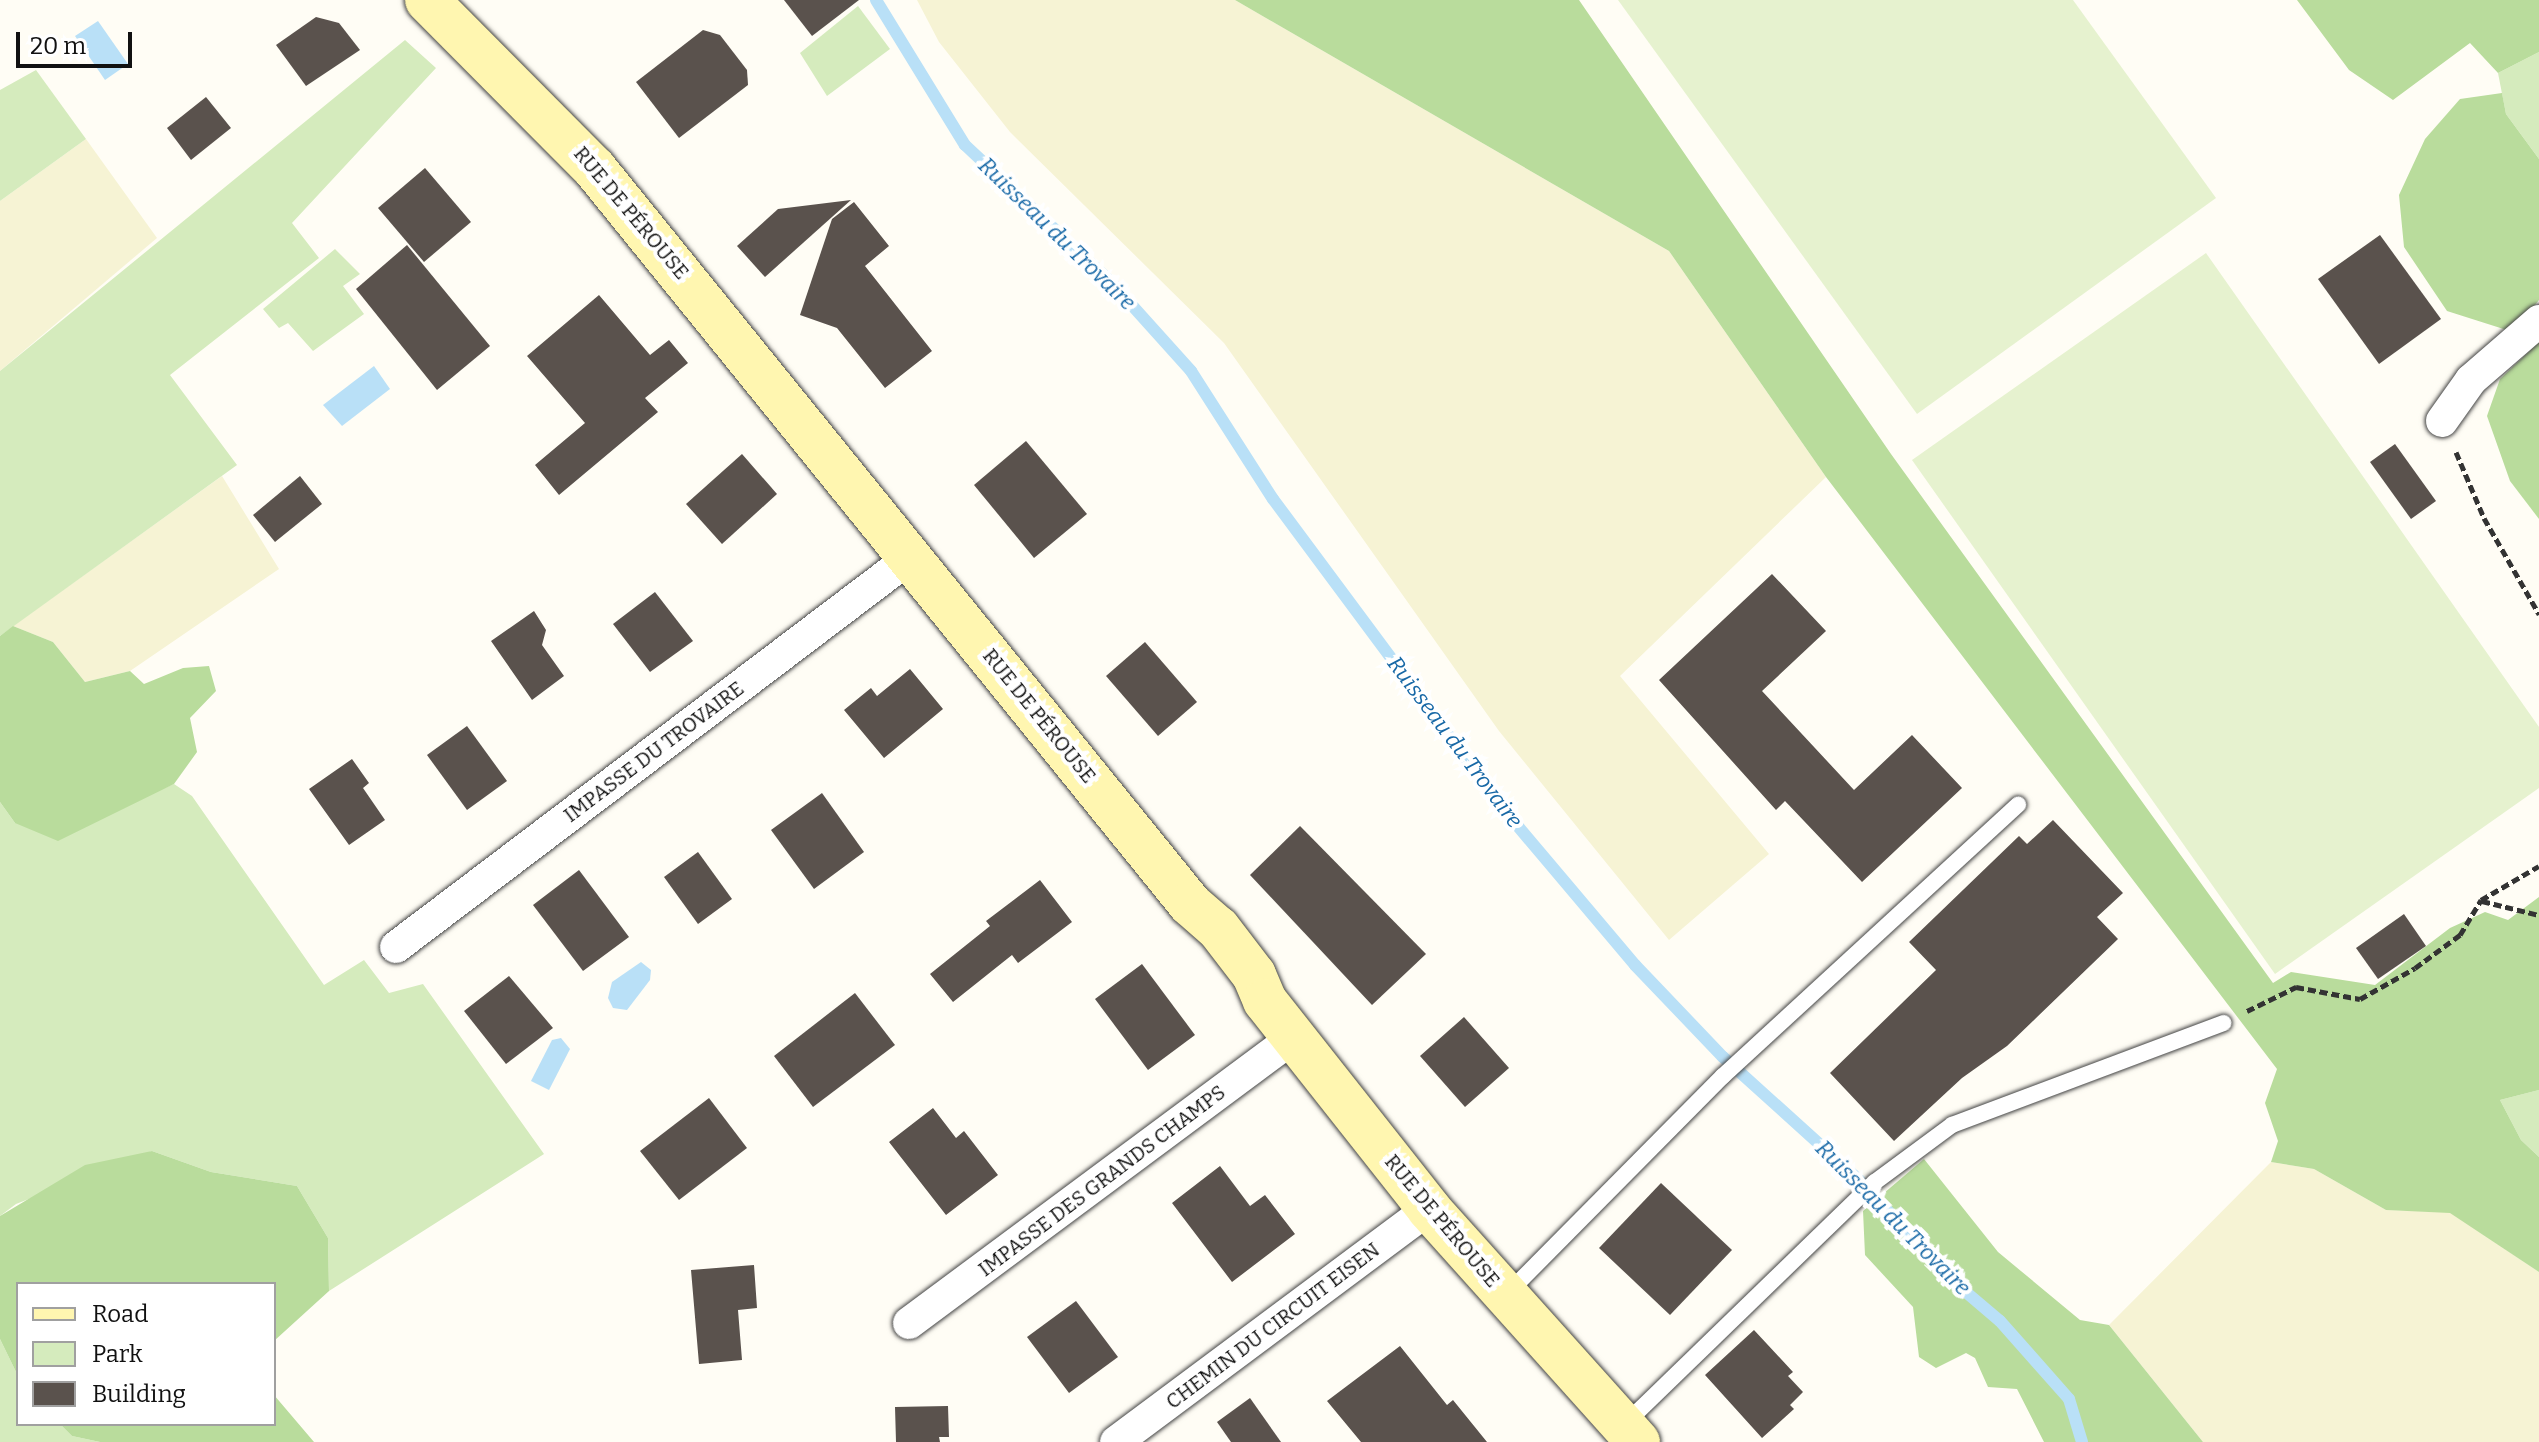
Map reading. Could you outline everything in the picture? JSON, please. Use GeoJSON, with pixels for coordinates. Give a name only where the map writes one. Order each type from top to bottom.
{"type":"FeatureCollection","features":[{"type":"Feature","properties":{"kind":"street","name":"RUE DE PÉROUSE"},"geometry":{"type":"LineString","coordinates":[[427,0],[594,168],[1190,904],[1218,928],[1294,1037],[1429,1209],[1630,1434]]}},
{"type":"Feature","properties":{"kind":"street"},"geometry":{"type":"LineString","coordinates":[[2442,421],[2471,380],[2539,321]]}},
{"type":"Feature","properties":{"kind":"street","name":"IMPASSE DU TROVAIRE"},"geometry":{"type":"LineString","coordinates":[[396,947],[911,557]]}},
{"type":"Feature","properties":{"kind":"street","name":"IMPASSE DES GRANDS CHAMPS"},"geometry":{"type":"LineString","coordinates":[[909,1323],[1294,1037]]}},
{"type":"Feature","properties":{"kind":"street","name":"CHEMIN DU CIRCUIT EISEN"},"geometry":{"type":"LineString","coordinates":[[1116,1442],[1429,1209]]}},
{"type":"Feature","properties":{"kind":"lane"},"geometry":{"type":"LineString","coordinates":[[1505,1297],[1742,1057],[2018,805]]}},
{"type":"Feature","properties":{"kind":"lane"},"geometry":{"type":"LineString","coordinates":[[1630,1434],[1860,1195],[1952,1125],[2223,1023]]}},
{"type":"Feature","properties":{"kind":"path"},"geometry":{"type":"LineString","coordinates":[[2442,421],[2484,518],[2539,614]]}},
{"type":"Feature","properties":{"kind":"path"},"geometry":{"type":"LineString","coordinates":[[2223,1023],[2296,987],[2360,999],[2460,935],[2481,900],[2539,866]]}},
{"type":"Feature","properties":{"kind":"path"},"geometry":{"type":"LineString","coordinates":[[2481,900],[2539,915]]}},
{"type":"Feature","properties":{"kind":"shaded area"},"geometry":{"type":"Polygon","coordinates":[[[917,0],[1235,0],[1669,251],[1826,477],[1620,676],[1769,854],[1669,940],[1499,731],[1224,343],[1010,132],[939,42],[917,0]]]}},
{"type":"Feature","properties":{"kind":"shaded area"},"geometry":{"type":"Polygon","coordinates":[[[86,139],[157,238],[0,371],[0,201],[86,139]]]}},
{"type":"Feature","properties":{"kind":"shaded area"},"geometry":{"type":"Polygon","coordinates":[[[222,476],[279,569],[130,671],[85,682],[53,642],[13,626],[222,476]]]}},
{"type":"Feature","properties":{"kind":"shaded area"},"geometry":{"type":"Polygon","coordinates":[[[2271,1162],[2314,1169],[2386,1210],[2450,1212],[2539,1272],[2539,1442],[2203,1442],[2109,1325],[2271,1162]]]}},
{"type":"Feature","properties":{"kind":"green space"},"geometry":{"type":"Polygon","coordinates":[[[1235,0],[1579,0],[1891,454],[2273,983],[2291,972],[2375,985],[2450,928],[2485,912],[2508,920],[2539,897],[2539,1090],[2500,1100],[2521,1140],[2539,1157],[2539,1272],[2450,1213],[2386,1210],[2314,1169],[2271,1162],[2278,1141],[2265,1103],[2277,1069],[1826,477],[1669,251],[1235,0]]]}},
{"type":"Feature","properties":{"kind":"green space"},"geometry":{"type":"Polygon","coordinates":[[[1618,0],[2073,0],[2216,198],[1917,414],[1618,0]]]}},
{"type":"Feature","properties":{"kind":"green space"},"geometry":{"type":"Polygon","coordinates":[[[2297,0],[2539,0],[2539,52],[2498,73],[2470,43],[2393,100],[2349,70],[2297,0]]]}},
{"type":"Feature","properties":{"kind":"green space"},"geometry":{"type":"Polygon","coordinates":[[[858,6],[890,49],[827,96],[800,53],[858,6]]]}},
{"type":"Feature","properties":{"kind":"green space"},"geometry":{"type":"Polygon","coordinates":[[[405,40],[436,68],[292,223],[319,258],[170,375],[237,465],[0,636],[0,371],[405,40]]]}},
{"type":"Feature","properties":{"kind":"green space"},"geometry":{"type":"Polygon","coordinates":[[[2539,52],[2539,159],[2506,114],[2498,73],[2539,52]]]}},
{"type":"Feature","properties":{"kind":"green space"},"geometry":{"type":"Polygon","coordinates":[[[36,70],[86,139],[0,201],[0,90],[36,70]]]}},
{"type":"Feature","properties":{"kind":"green space"},"geometry":{"type":"Polygon","coordinates":[[[2502,93],[2506,114],[2539,159],[2539,300],[2513,332],[2447,311],[2404,247],[2399,195],[2425,139],[2460,99],[2502,93]]]}},
{"type":"Feature","properties":{"kind":"green space"},"geometry":{"type":"Polygon","coordinates":[[[335,249],[360,274],[343,286],[364,314],[313,351],[288,323],[279,328],[263,309],[335,249]]]}},
{"type":"Feature","properties":{"kind":"green space"},"geometry":{"type":"Polygon","coordinates":[[[2206,253],[2539,727],[2539,788],[2275,974],[1912,460],[2206,253]]]}},
{"type":"Feature","properties":{"kind":"green space"},"geometry":{"type":"Polygon","coordinates":[[[2539,342],[2539,519],[2510,481],[2487,416],[2500,379],[2539,342]]]}},
{"type":"Feature","properties":{"kind":"green space"},"geometry":{"type":"Polygon","coordinates":[[[13,626],[53,642],[85,682],[130,671],[144,684],[183,668],[209,666],[216,691],[190,718],[197,752],[174,784],[58,841],[15,823],[0,802],[0,636],[13,626]]]}},
{"type":"Feature","properties":{"kind":"green space"},"geometry":{"type":"Polygon","coordinates":[[[174,784],[192,796],[324,985],[364,960],[389,993],[423,984],[544,1154],[329,1291],[328,1238],[297,1186],[211,1172],[152,1151],[16,1204],[0,1216],[0,802],[15,823],[124,805],[174,784]]]}},
{"type":"Feature","properties":{"kind":"green space"},"geometry":{"type":"Polygon","coordinates":[[[2539,1090],[2539,1157],[2521,1140],[2500,1100],[2539,1090]]]}},
{"type":"Feature","properties":{"kind":"green space"},"geometry":{"type":"Polygon","coordinates":[[[152,1151],[211,1172],[297,1186],[328,1238],[329,1291],[276,1339],[276,1282],[16,1282],[16,1372],[0,1339],[0,1216],[85,1165],[152,1151]]]}},
{"type":"Feature","properties":{"kind":"green space"},"geometry":{"type":"Polygon","coordinates":[[[1924,1159],[1998,1252],[2080,1320],[2109,1325],[2203,1442],[2044,1442],[2017,1389],[1988,1387],[1975,1358],[1966,1353],[1936,1368],[1919,1357],[1913,1307],[1865,1255],[1863,1211],[1924,1159]]]}},
{"type":"Feature","properties":{"kind":"green space"},"geometry":{"type":"Polygon","coordinates":[[[0,1339],[16,1372],[16,1426],[62,1426],[72,1436],[100,1442],[0,1442],[0,1339]]]}},
{"type":"Feature","properties":{"kind":"green space"},"geometry":{"type":"Polygon","coordinates":[[[276,1397],[314,1442],[100,1442],[72,1436],[62,1426],[276,1426],[276,1397]]]}},
{"type":"Feature","properties":{"kind":"water"},"geometry":{"type":"Polygon","coordinates":[[[98,21],[128,64],[105,80],[75,36],[98,21]]]}},
{"type":"Feature","properties":{"kind":"water"},"geometry":{"type":"Polygon","coordinates":[[[374,366],[390,389],[342,426],[323,405],[374,366]]]}},
{"type":"Feature","properties":{"kind":"water"},"geometry":{"type":"Polygon","coordinates":[[[641,962],[651,970],[650,980],[627,1010],[613,1008],[608,998],[612,982],[641,962]]]}},
{"type":"Feature","properties":{"kind":"water"},"geometry":{"type":"Polygon","coordinates":[[[561,1038],[570,1049],[549,1090],[531,1081],[552,1040],[561,1038]]]}},
{"type":"Feature","properties":{"kind":"building"},"geometry":{"type":"Polygon","coordinates":[[[784,0],[859,0],[812,36],[784,0]]]}},
{"type":"Feature","properties":{"kind":"building"},"geometry":{"type":"Polygon","coordinates":[[[316,17],[339,23],[360,50],[306,86],[276,45],[316,17]]]}},
{"type":"Feature","properties":{"kind":"building"},"geometry":{"type":"Polygon","coordinates":[[[703,30],[720,35],[747,70],[748,85],[679,138],[636,82],[703,30]]]}},
{"type":"Feature","properties":{"kind":"building"},"geometry":{"type":"Polygon","coordinates":[[[206,97],[231,128],[191,160],[167,128],[206,97]]]}},
{"type":"Feature","properties":{"kind":"building"},"geometry":{"type":"Polygon","coordinates":[[[425,168],[471,222],[424,262],[378,208],[425,168]]]}},
{"type":"Feature","properties":{"kind":"building"},"geometry":{"type":"Polygon","coordinates":[[[851,200],[765,277],[737,246],[778,209],[851,200]]]}},
{"type":"Feature","properties":{"kind":"building"},"geometry":{"type":"Polygon","coordinates":[[[854,202],[889,246],[865,266],[932,351],[885,388],[837,328],[800,315],[832,219],[854,202]]]}},
{"type":"Feature","properties":{"kind":"building"},"geometry":{"type":"Polygon","coordinates":[[[2380,235],[2441,319],[2379,364],[2318,279],[2380,235]]]}},
{"type":"Feature","properties":{"kind":"building"},"geometry":{"type":"Polygon","coordinates":[[[407,245],[490,346],[437,390],[356,289],[407,245]]]}},
{"type":"Feature","properties":{"kind":"building"},"geometry":{"type":"Polygon","coordinates":[[[599,295],[650,355],[669,340],[688,363],[645,398],[658,412],[559,495],[535,465],[585,423],[527,356],[599,295]]]}},
{"type":"Feature","properties":{"kind":"building"},"geometry":{"type":"Polygon","coordinates":[[[1026,441],[1087,514],[1034,558],[974,485],[1026,441]]]}},
{"type":"Feature","properties":{"kind":"building"},"geometry":{"type":"Polygon","coordinates":[[[2395,444],[2436,501],[2411,519],[2370,462],[2395,444]]]}},
{"type":"Feature","properties":{"kind":"building"},"geometry":{"type":"Polygon","coordinates":[[[742,454],[777,494],[722,544],[686,504],[742,454]]]}},
{"type":"Feature","properties":{"kind":"building"},"geometry":{"type":"Polygon","coordinates":[[[300,476],[322,504],[275,542],[253,515],[300,476]]]}},
{"type":"Feature","properties":{"kind":"building"},"geometry":{"type":"Polygon","coordinates":[[[1772,574],[1826,631],[1762,691],[1854,790],[1912,735],[1962,788],[1862,882],[1785,801],[1776,810],[1659,680],[1772,574]]]}},
{"type":"Feature","properties":{"kind":"building"},"geometry":{"type":"Polygon","coordinates":[[[655,592],[693,641],[650,672],[613,624],[655,592]]]}},
{"type":"Feature","properties":{"kind":"building"},"geometry":{"type":"Polygon","coordinates":[[[534,611],[546,630],[542,645],[564,676],[532,700],[491,641],[534,611]]]}},
{"type":"Feature","properties":{"kind":"building"},"geometry":{"type":"Polygon","coordinates":[[[1145,642],[1197,702],[1158,736],[1106,676],[1145,642]]]}},
{"type":"Feature","properties":{"kind":"building"},"geometry":{"type":"Polygon","coordinates":[[[910,669],[943,709],[884,758],[844,710],[871,688],[877,696],[910,669]]]}},
{"type":"Feature","properties":{"kind":"building"},"geometry":{"type":"Polygon","coordinates":[[[467,726],[507,781],[467,810],[427,755],[467,726]]]}},
{"type":"Feature","properties":{"kind":"building"},"geometry":{"type":"Polygon","coordinates":[[[352,759],[369,783],[363,788],[385,820],[349,845],[309,789],[352,759]]]}},
{"type":"Feature","properties":{"kind":"building"},"geometry":{"type":"Polygon","coordinates":[[[822,793],[864,852],[814,889],[771,830],[822,793]]]}},
{"type":"Feature","properties":{"kind":"building"},"geometry":{"type":"Polygon","coordinates":[[[2053,820],[2123,893],[2097,917],[2118,939],[2007,1046],[1962,1078],[1894,1141],[1830,1073],[1936,970],[1909,942],[2019,836],[2027,844],[2053,820]]]}},
{"type":"Feature","properties":{"kind":"building"},"geometry":{"type":"Polygon","coordinates":[[[1300,826],[1426,954],[1372,1005],[1250,875],[1300,826]]]}},
{"type":"Feature","properties":{"kind":"building"},"geometry":{"type":"Polygon","coordinates":[[[698,852],[732,899],[698,924],[664,877],[698,852]]]}},
{"type":"Feature","properties":{"kind":"building"},"geometry":{"type":"Polygon","coordinates":[[[579,870],[629,937],[583,971],[533,905],[579,870]]]}},
{"type":"Feature","properties":{"kind":"building"},"geometry":{"type":"Polygon","coordinates":[[[1040,880],[1072,922],[1018,963],[1012,955],[953,1002],[930,974],[990,926],[986,921],[1040,880]]]}},
{"type":"Feature","properties":{"kind":"building"},"geometry":{"type":"Polygon","coordinates":[[[2404,914],[2426,946],[2378,979],[2356,948],[2404,914]]]}},
{"type":"Feature","properties":{"kind":"building"},"geometry":{"type":"Polygon","coordinates":[[[1142,964],[1195,1035],[1148,1070],[1095,999],[1142,964]]]}},
{"type":"Feature","properties":{"kind":"building"},"geometry":{"type":"Polygon","coordinates":[[[509,976],[553,1028],[506,1064],[464,1011],[509,976]]]}},
{"type":"Feature","properties":{"kind":"building"},"geometry":{"type":"Polygon","coordinates":[[[855,993],[895,1045],[813,1107],[774,1056],[855,993]]]}},
{"type":"Feature","properties":{"kind":"building"},"geometry":{"type":"Polygon","coordinates":[[[1464,1017],[1509,1068],[1465,1107],[1420,1056],[1464,1017]]]}},
{"type":"Feature","properties":{"kind":"building"},"geometry":{"type":"Polygon","coordinates":[[[709,1098],[747,1148],[679,1200],[640,1151],[709,1098]]]}},
{"type":"Feature","properties":{"kind":"building"},"geometry":{"type":"Polygon","coordinates":[[[933,1108],[956,1138],[964,1131],[998,1175],[946,1215],[889,1142],[933,1108]]]}},
{"type":"Feature","properties":{"kind":"building"},"geometry":{"type":"Polygon","coordinates":[[[1220,1166],[1250,1206],[1265,1195],[1295,1234],[1232,1282],[1172,1203],[1220,1166]]]}},
{"type":"Feature","properties":{"kind":"building"},"geometry":{"type":"Polygon","coordinates":[[[1661,1183],[1732,1250],[1670,1315],[1599,1248],[1661,1183]]]}},
{"type":"Feature","properties":{"kind":"building"},"geometry":{"type":"Polygon","coordinates":[[[754,1265],[757,1308],[738,1310],[742,1360],[699,1364],[691,1270],[754,1265]]]}},
{"type":"Feature","properties":{"kind":"building"},"geometry":{"type":"Polygon","coordinates":[[[1076,1301],[1118,1357],[1069,1393],[1027,1337],[1076,1301]]]}},
{"type":"Feature","properties":{"kind":"building"},"geometry":{"type":"Polygon","coordinates":[[[1754,1330],[1793,1372],[1788,1376],[1803,1392],[1790,1405],[1794,1409],[1762,1438],[1705,1375],[1754,1330]]]}},
{"type":"Feature","properties":{"kind":"building"},"geometry":{"type":"Polygon","coordinates":[[[1400,1346],[1447,1405],[1453,1400],[1487,1442],[1361,1442],[1327,1401],[1400,1346]]]}},
{"type":"Feature","properties":{"kind":"building"},"geometry":{"type":"Polygon","coordinates":[[[1250,1398],[1281,1442],[1231,1442],[1217,1422],[1250,1398]]]}},
{"type":"Feature","properties":{"kind":"building"},"geometry":{"type":"Polygon","coordinates":[[[948,1406],[949,1437],[939,1437],[940,1442],[896,1442],[895,1407],[948,1406]]]}},
{"type":"Feature","properties":{"kind":"waterway","name":"Ruisseau du Trovaire"},"geometry":{"type":"LineString","coordinates":[[876,0],[965,145],[1111,282],[1191,371],[1273,499],[1505,811],[1635,965],[1723,1057],[1859,1180],[1954,1282],[2000,1321],[2069,1399],[2082,1442]]}}]}
